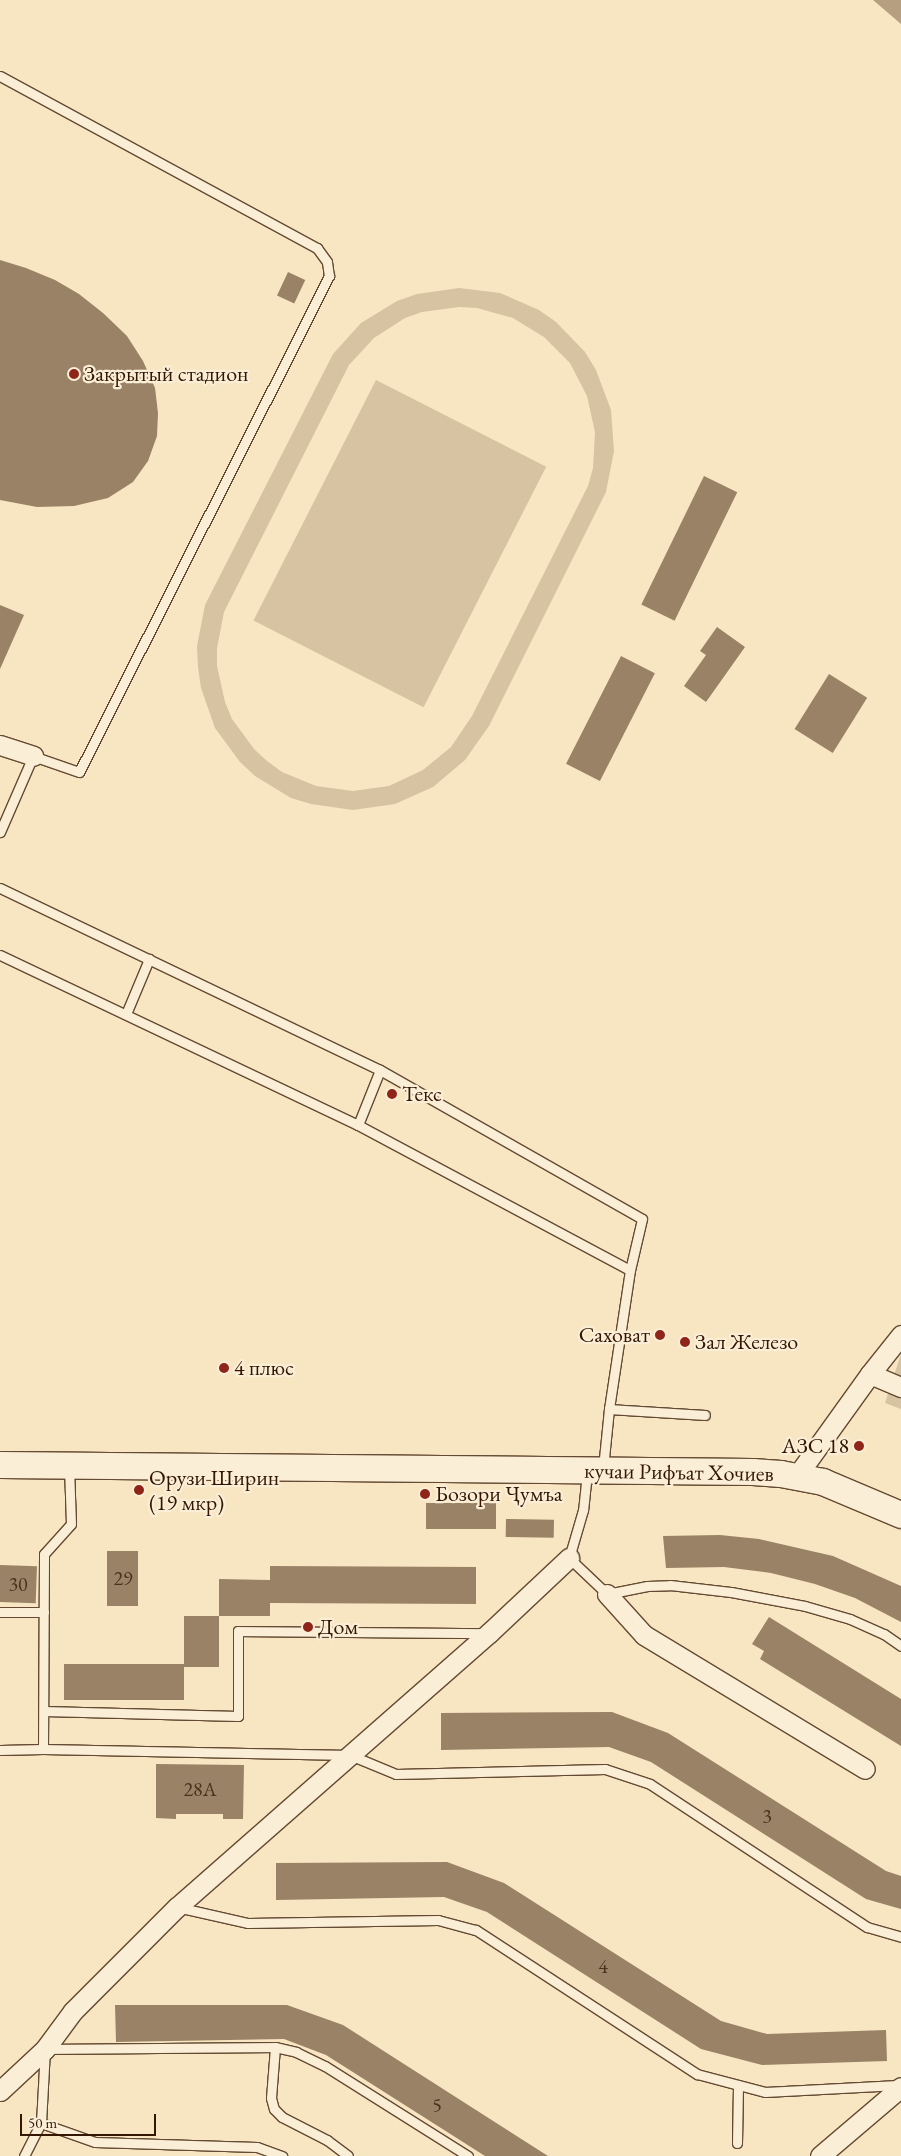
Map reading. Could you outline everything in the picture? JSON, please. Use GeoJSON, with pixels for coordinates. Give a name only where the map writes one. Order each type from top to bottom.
{"type":"FeatureCollection","features":[{"type":"Feature","properties":{"kind":"main road","name":"кучаи Рифъат Хочиев"},"geometry":{"type":"LineString","coordinates":[[0,1465],[753,1472],[823,1482],[901,1514]]}},
{"type":"Feature","properties":{"kind":"street"},"geometry":{"type":"LineString","coordinates":[[0,745],[33,756]]}},
{"type":"Feature","properties":{"kind":"street"},"geometry":{"type":"LineString","coordinates":[[796,1477],[870,1374],[901,1335]]}},
{"type":"Feature","properties":{"kind":"street"},"geometry":{"type":"LineString","coordinates":[[870,1374],[901,1387]]}},
{"type":"Feature","properties":{"kind":"street"},"geometry":{"type":"LineString","coordinates":[[0,2091],[46,2048],[73,2011],[177,1906],[489,1634],[569,1558]]}},
{"type":"Feature","properties":{"kind":"street"},"geometry":{"type":"LineString","coordinates":[[607,1594],[644,1635],[865,1769]]}},
{"type":"Feature","properties":{"kind":"street"},"geometry":{"type":"LineString","coordinates":[[820,2156],[901,2086]]}},
{"type":"Feature","properties":{"kind":"lane"},"geometry":{"type":"LineString","coordinates":[[0,76],[317,248],[327,262],[329,276],[79,772],[33,756],[0,832]]}},
{"type":"Feature","properties":{"kind":"lane"},"geometry":{"type":"LineString","coordinates":[[0,888],[380,1070],[642,1219],[630,1270],[609,1409],[595,1471],[569,1558],[607,1594],[647,1586],[670,1585],[730,1592],[805,1606],[850,1619],[884,1634],[901,1646]]}},
{"type":"Feature","properties":{"kind":"lane"},"geometry":{"type":"LineString","coordinates":[[0,955],[358,1126],[630,1270]]}},
{"type":"Feature","properties":{"kind":"lane"},"geometry":{"type":"LineString","coordinates":[[126,1014],[150,959]]}},
{"type":"Feature","properties":{"kind":"lane"},"geometry":{"type":"LineString","coordinates":[[358,1126],[380,1070]]}},
{"type":"Feature","properties":{"kind":"lane"},"geometry":{"type":"LineString","coordinates":[[609,1409],[705,1415]]}},
{"type":"Feature","properties":{"kind":"lane"},"geometry":{"type":"LineString","coordinates":[[43,1749],[44,1554],[72,1524],[69,1465]]}},
{"type":"Feature","properties":{"kind":"lane"},"geometry":{"type":"LineString","coordinates":[[0,1612],[44,1612]]}},
{"type":"Feature","properties":{"kind":"lane"},"geometry":{"type":"LineString","coordinates":[[44,1711],[238,1716],[238,1631],[489,1634]]}},
{"type":"Feature","properties":{"kind":"lane"},"geometry":{"type":"LineString","coordinates":[[0,1750],[43,1749],[350,1755],[396,1774],[605,1769],[650,1784],[867,1927],[901,1937]]}},
{"type":"Feature","properties":{"kind":"lane"},"geometry":{"type":"LineString","coordinates":[[177,1906],[248,1923],[438,1920],[476,1930],[697,2074],[764,2092],[901,2086]]}},
{"type":"Feature","properties":{"kind":"lane"},"geometry":{"type":"LineString","coordinates":[[275,2047],[271,2098],[274,2109],[282,2116],[327,2140],[348,2156]]}},
{"type":"Feature","properties":{"kind":"lane"},"geometry":{"type":"LineString","coordinates":[[24,2156],[41,2123],[46,2048],[275,2047],[296,2052],[325,2066],[468,2156]]}},
{"type":"Feature","properties":{"kind":"lane"},"geometry":{"type":"LineString","coordinates":[[737,2142],[738,2085]]}},
{"type":"Feature","properties":{"kind":"lane"},"geometry":{"type":"LineString","coordinates":[[41,2123],[95,2142],[257,2147],[282,2156]]}},
{"type":"Feature","properties":{"kind":"shaded area"},"geometry":{"type":"Polygon","coordinates":[[[873,0],[901,0],[901,24],[873,0]]]}},
{"type":"Feature","properties":{"kind":"shaded area"},"geometry":{"type":"Polygon","coordinates":[[[459,288],[500,293],[539,310],[556,322],[585,352],[596,370],[611,410],[614,451],[606,492],[489,726],[465,760],[433,787],[395,804],[353,810],[311,804],[291,798],[255,776],[240,762],[215,728],[201,688],[198,667],[197,646],[205,605],[333,354],[361,323],[397,301],[417,294],[459,288]],[[459,307],[422,312],[405,318],[374,338],[349,365],[224,612],[217,648],[217,666],[225,702],[232,719],[254,749],[267,761],[282,772],[316,786],[353,791],[389,786],[423,770],[451,747],[472,716],[588,486],[593,468],[595,432],[587,396],[570,363],[544,337],[513,318],[477,308],[459,307]]]}},
{"type":"Feature","properties":{"kind":"shaded area"},"geometry":{"type":"Polygon","coordinates":[[[376,380],[546,467],[424,707],[253,621],[376,380]]]}},
{"type":"Feature","properties":{"kind":"shaded area"},"geometry":{"type":"Polygon","coordinates":[[[901,1354],[901,1409],[885,1403],[901,1354]]]}},
{"type":"Feature","properties":{"kind":"building","name":"Закрытый стадион"},"geometry":{"type":"Polygon","coordinates":[[[0,260],[55,280],[79,294],[103,313],[127,336],[143,361],[155,388],[158,413],[157,436],[148,461],[133,482],[108,498],[74,506],[37,507],[0,500],[0,260]]]}},
{"type":"Feature","properties":{"kind":"building"},"geometry":{"type":"Polygon","coordinates":[[[288,272],[305,280],[294,304],[277,296],[288,272]]]}},
{"type":"Feature","properties":{"kind":"building"},"geometry":{"type":"Polygon","coordinates":[[[704,476],[737,492],[675,621],[641,605],[704,476]]]}},
{"type":"Feature","properties":{"kind":"building"},"geometry":{"type":"Polygon","coordinates":[[[0,605],[24,615],[0,669],[0,605]]]}},
{"type":"Feature","properties":{"kind":"building"},"geometry":{"type":"Polygon","coordinates":[[[717,627],[745,647],[706,702],[684,686],[706,655],[700,651],[717,627]]]}},
{"type":"Feature","properties":{"kind":"building"},"geometry":{"type":"Polygon","coordinates":[[[621,656],[655,673],[600,781],[566,764],[621,656]]]}},
{"type":"Feature","properties":{"kind":"building"},"geometry":{"type":"Polygon","coordinates":[[[829,674],[867,698],[833,753],[795,729],[829,674]]]}},
{"type":"Feature","properties":{"kind":"building"},"geometry":{"type":"Polygon","coordinates":[[[426,1503],[496,1503],[496,1529],[426,1529],[426,1503]]]}},
{"type":"Feature","properties":{"kind":"building"},"geometry":{"type":"Polygon","coordinates":[[[506,1519],[554,1520],[554,1538],[506,1537],[506,1519]]]}},
{"type":"Feature","properties":{"kind":"building"},"geometry":{"type":"Polygon","coordinates":[[[720,1535],[759,1539],[833,1556],[901,1586],[901,1622],[855,1598],[815,1584],[771,1573],[724,1567],[666,1568],[663,1536],[720,1535]]]}},
{"type":"Feature","properties":{"kind":"building"},"geometry":{"type":"Polygon","coordinates":[[[107,1551],[138,1551],[138,1606],[107,1606],[107,1551]]]}},
{"type":"Feature","properties":{"kind":"building"},"geometry":{"type":"Polygon","coordinates":[[[0,1565],[37,1566],[36,1603],[0,1602],[0,1565]]]}},
{"type":"Feature","properties":{"kind":"building"},"geometry":{"type":"Polygon","coordinates":[[[270,1566],[476,1567],[476,1604],[270,1603],[270,1616],[219,1616],[219,1579],[270,1580],[270,1566]]]}},
{"type":"Feature","properties":{"kind":"building"},"geometry":{"type":"Polygon","coordinates":[[[184,1616],[219,1616],[219,1667],[184,1667],[184,1616]]]}},
{"type":"Feature","properties":{"kind":"building"},"geometry":{"type":"Polygon","coordinates":[[[769,1617],[901,1699],[901,1746],[760,1659],[764,1651],[752,1644],[769,1617]]]}},
{"type":"Feature","properties":{"kind":"building"},"geometry":{"type":"Polygon","coordinates":[[[64,1664],[184,1664],[184,1700],[64,1700],[64,1664]]]}},
{"type":"Feature","properties":{"kind":"building"},"geometry":{"type":"Polygon","coordinates":[[[612,1712],[668,1733],[886,1871],[901,1876],[901,1909],[866,1899],[651,1762],[609,1747],[441,1750],[441,1713],[612,1712]]]}},
{"type":"Feature","properties":{"kind":"building"},"geometry":{"type":"Polygon","coordinates":[[[156,1764],[244,1765],[243,1819],[223,1819],[223,1814],[176,1814],[176,1819],[156,1818],[156,1764]]]}},
{"type":"Feature","properties":{"kind":"building"},"geometry":{"type":"Polygon","coordinates":[[[447,1862],[504,1883],[721,2021],[767,2034],[886,2030],[887,2061],[762,2065],[701,2049],[487,1912],[444,1897],[276,1900],[276,1863],[447,1862]]]}},
{"type":"Feature","properties":{"kind":"building"},"geometry":{"type":"Polygon","coordinates":[[[115,2005],[287,2005],[343,2025],[548,2156],[485,2156],[326,2055],[284,2039],[116,2042],[115,2005]]]}},
{"type":"Feature","properties":{"kind":"place","name":"Закрытый стадион"},"geometry":{"type":"Point","coordinates":[74,374]}},
{"type":"Feature","properties":{"kind":"place","name":"Текс"},"geometry":{"type":"Point","coordinates":[392,1094]}},
{"type":"Feature","properties":{"kind":"place","name":"Саховат"},"geometry":{"type":"Point","coordinates":[660,1335]}},
{"type":"Feature","properties":{"kind":"place","name":"Зал Железо"},"geometry":{"type":"Point","coordinates":[685,1342]}},
{"type":"Feature","properties":{"kind":"place","name":"4 плюс"},"geometry":{"type":"Point","coordinates":[224,1368]}},
{"type":"Feature","properties":{"kind":"place","name":"АЗС 18"},"geometry":{"type":"Point","coordinates":[859,1446]}},
{"type":"Feature","properties":{"kind":"place","name":"Орузи Ширин (19 мкр)"},"geometry":{"type":"Point","coordinates":[139,1490]}},
{"type":"Feature","properties":{"kind":"place","name":"Бозори Ҷумъа"},"geometry":{"type":"Point","coordinates":[425,1494]}},
{"type":"Feature","properties":{"kind":"place","name":"Дом"},"geometry":{"type":"Point","coordinates":[308,1627]}}]}
